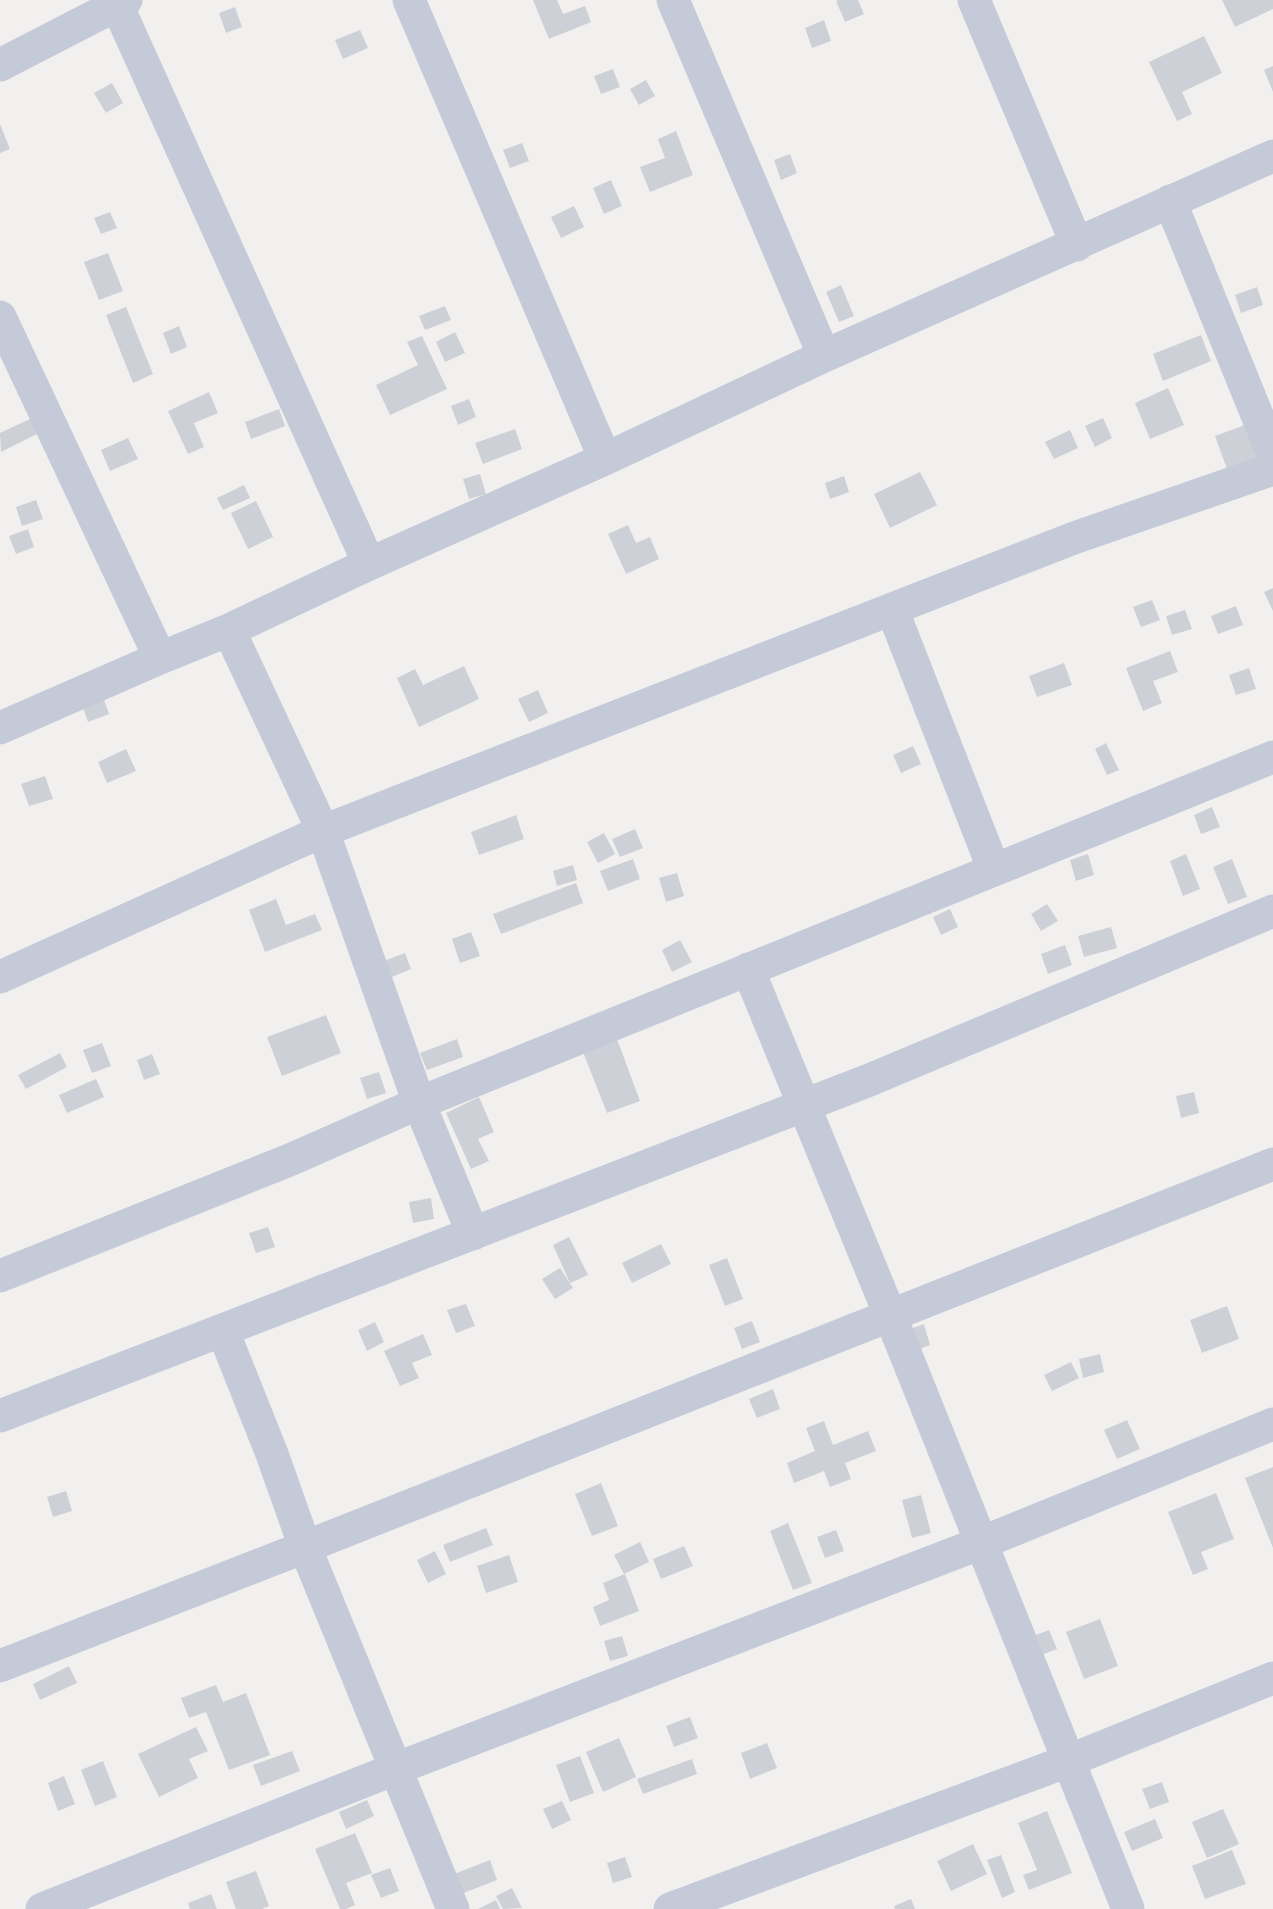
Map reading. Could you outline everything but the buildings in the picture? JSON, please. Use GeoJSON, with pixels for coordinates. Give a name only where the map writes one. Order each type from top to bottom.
{"type":"FeatureCollection","features":[{"type":"Feature","properties":{"kind":"street"},"geometry":{"type":"LineString","coordinates":[[409,0],[605,459]]}},
{"type":"Feature","properties":{"kind":"street"},"geometry":{"type":"LineString","coordinates":[[674,0],[824,356]]}},
{"type":"Feature","properties":{"kind":"street"},"geometry":{"type":"LineString","coordinates":[[974,0],[1077,245]]}},
{"type":"Feature","properties":{"kind":"street"},"geometry":{"type":"LineString","coordinates":[[0,65],[121,2],[369,564]]}},
{"type":"Feature","properties":{"kind":"street"},"geometry":{"type":"LineString","coordinates":[[0,728],[229,630],[369,564],[605,459],[824,356],[1273,156]]}},
{"type":"Feature","properties":{"kind":"street"},"geometry":{"type":"LineString","coordinates":[[1170,201],[1273,453]]}},
{"type":"Feature","properties":{"kind":"street"},"geometry":{"type":"LineString","coordinates":[[0,317],[160,658]]}},
{"type":"Feature","properties":{"kind":"street"},"geometry":{"type":"LineString","coordinates":[[0,977],[323,831],[1074,538],[1273,469]]}},
{"type":"Feature","properties":{"kind":"street"},"geometry":{"type":"LineString","coordinates":[[892,609],[994,870]]}},
{"type":"Feature","properties":{"kind":"street"},"geometry":{"type":"LineString","coordinates":[[229,630],[323,831],[419,1103],[473,1234]]}},
{"type":"Feature","properties":{"kind":"street"},"geometry":{"type":"LineString","coordinates":[[0,1276],[292,1159],[419,1103],[1273,757]]}},
{"type":"Feature","properties":{"kind":"street"},"geometry":{"type":"LineString","coordinates":[[0,1416],[867,1081],[1273,911]]}},
{"type":"Feature","properties":{"kind":"street"},"geometry":{"type":"LineString","coordinates":[[748,969],[890,1315],[1128,1909]]}},
{"type":"Feature","properties":{"kind":"street"},"geometry":{"type":"LineString","coordinates":[[0,1666],[1273,1164]]}},
{"type":"Feature","properties":{"kind":"street"},"geometry":{"type":"LineString","coordinates":[[223,1331],[272,1454],[305,1547],[453,1909]]}},
{"type":"Feature","properties":{"kind":"street"},"geometry":{"type":"LineString","coordinates":[[42,1909],[395,1769],[981,1543],[1273,1424]]}},
{"type":"Feature","properties":{"kind":"street"},"geometry":{"type":"LineString","coordinates":[[670,1909],[1068,1761],[1273,1678]]}}]}
